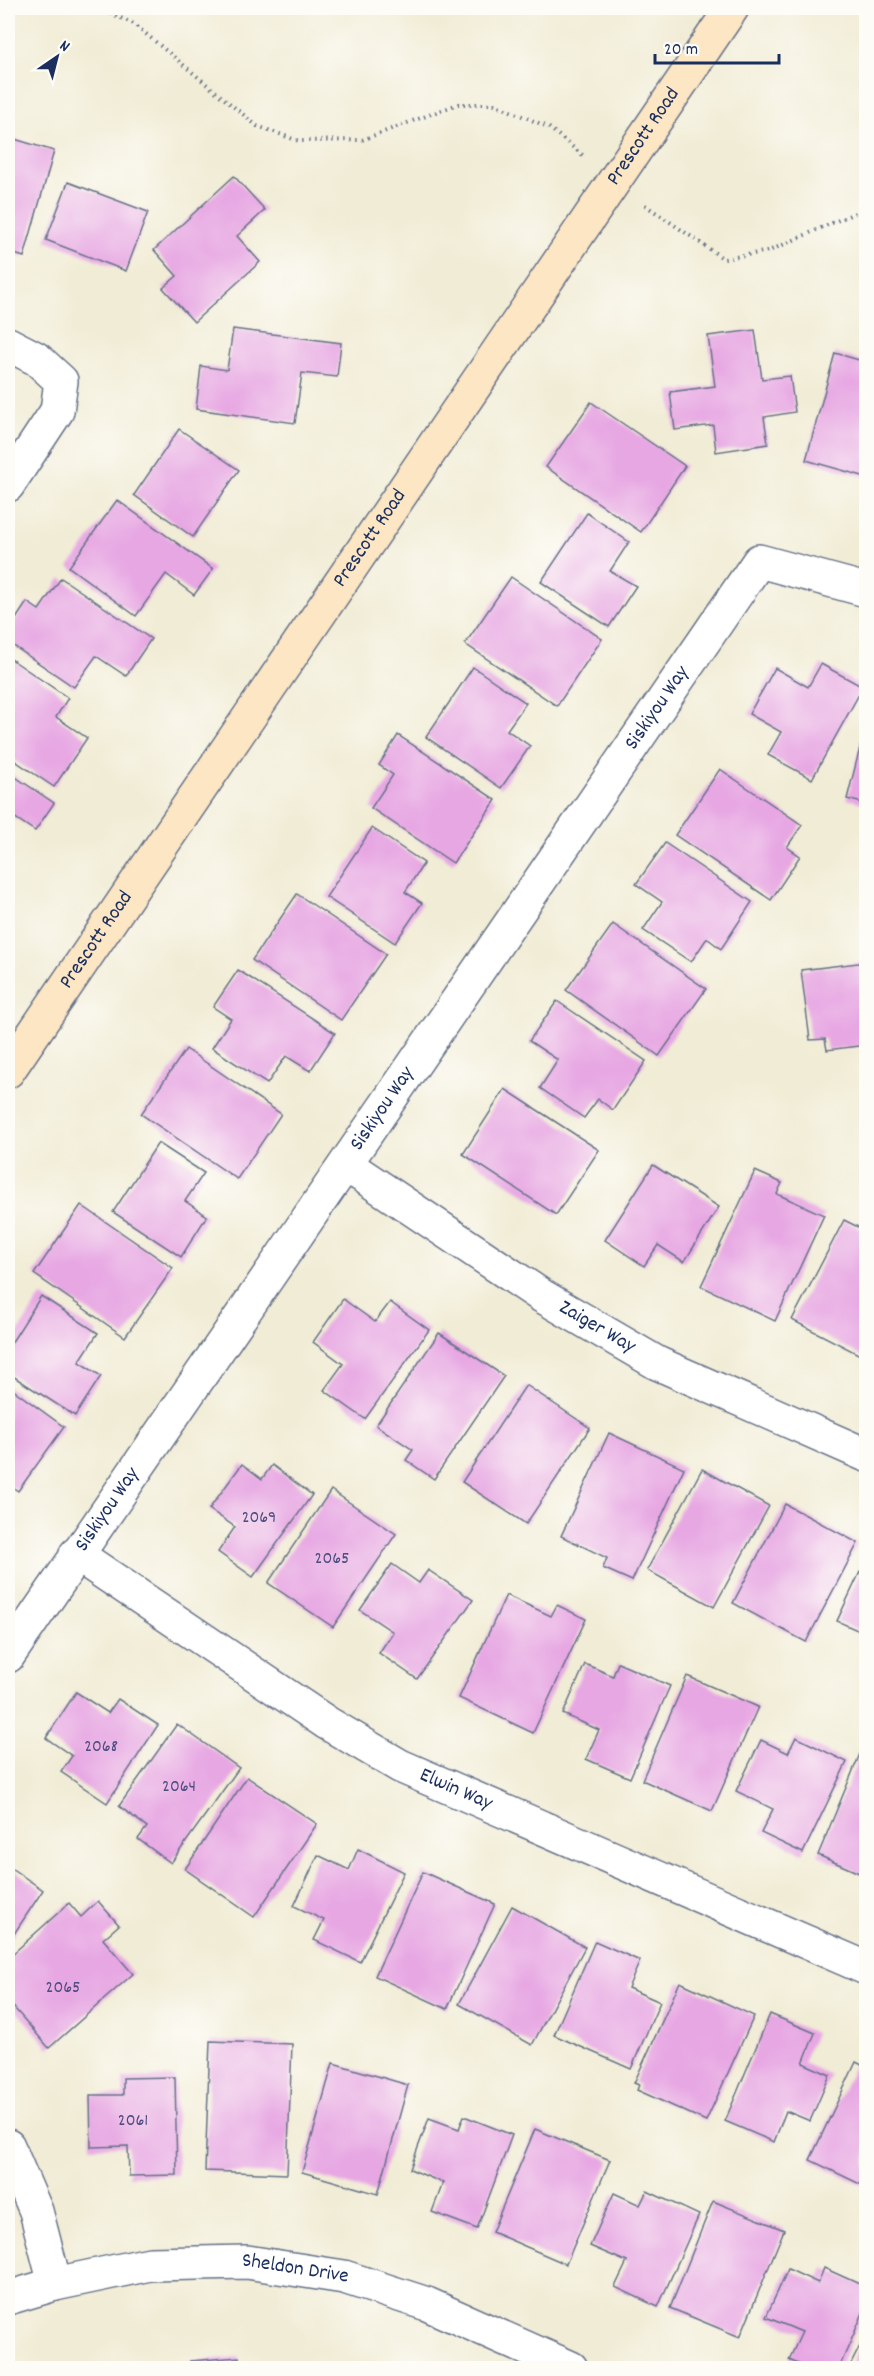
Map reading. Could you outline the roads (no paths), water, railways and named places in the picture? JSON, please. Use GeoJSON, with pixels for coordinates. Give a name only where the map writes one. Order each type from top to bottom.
{"type":"FeatureCollection","features":[{"type":"Feature","properties":{"kind":"main road","name":"Prescott Road"},"geometry":{"type":"LineString","coordinates":[[8,1071],[732,8]]}},
{"type":"Feature","properties":{"kind":"street"},"geometry":{"type":"LineString","coordinates":[[8,344],[37,359],[61,381],[57,411],[8,484]]}},
{"type":"Feature","properties":{"kind":"street","name":"Siskiyou Way"},"geometry":{"type":"LineString","coordinates":[[8,1656],[759,561],[867,590]]}},
{"type":"Feature","properties":{"kind":"street","name":"Zaiger Way"},"geometry":{"type":"LineString","coordinates":[[344,1167],[360,1174],[542,1296],[657,1363],[867,1455]]}},
{"type":"Feature","properties":{"kind":"street","name":"Elwin Way"},"geometry":{"type":"LineString","coordinates":[[76,1554],[327,1723],[400,1766],[867,1968]]}},
{"type":"Feature","properties":{"kind":"street"},"geometry":{"type":"LineString","coordinates":[[8,2146],[36,2211],[55,2284]]}},
{"type":"Feature","properties":{"kind":"street","name":"Sheldon Drive"},"geometry":{"type":"LineString","coordinates":[[8,2298],[55,2284],[161,2264],[247,2262],[344,2277],[427,2304],[571,2368]]}}]}
